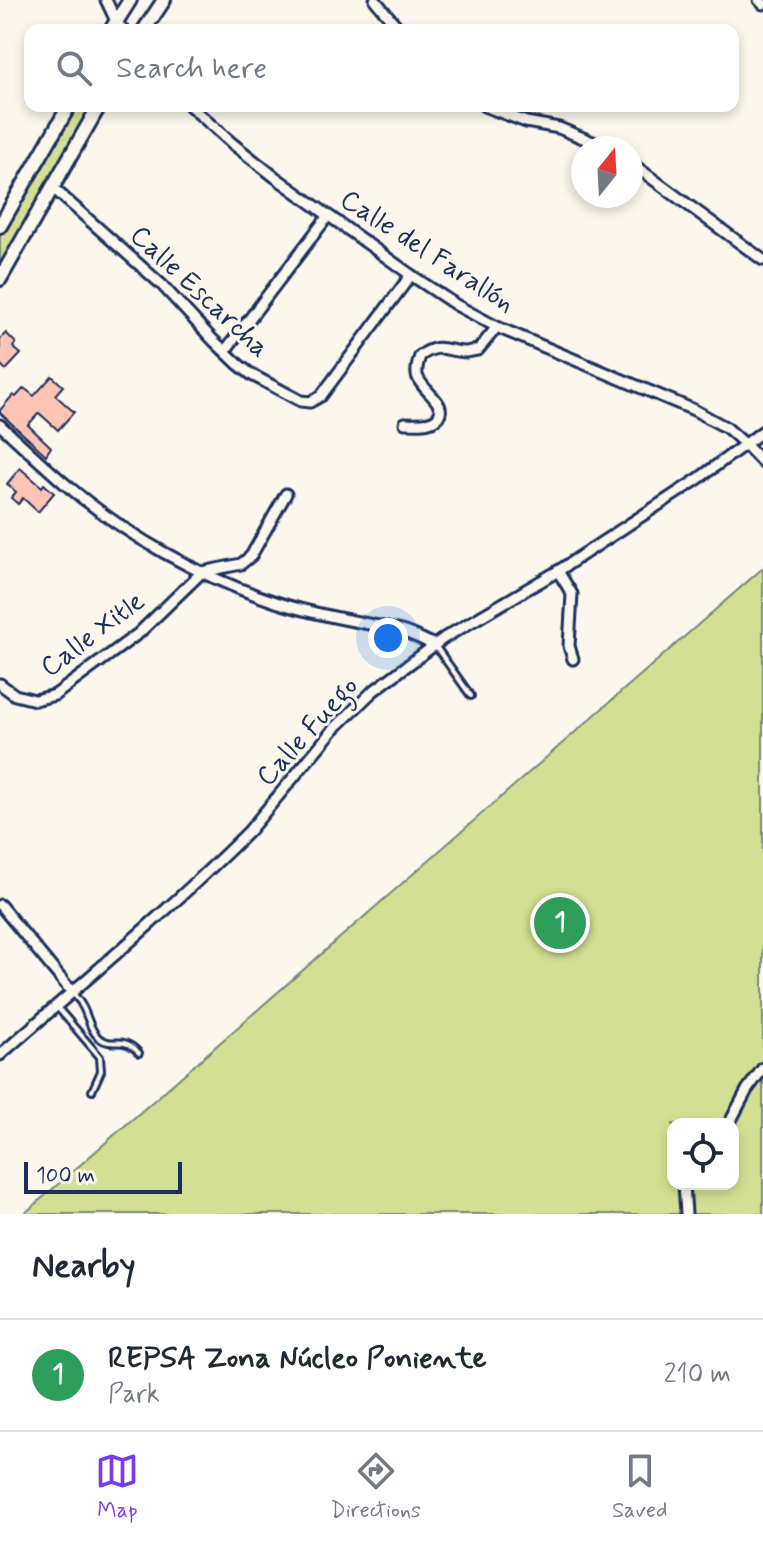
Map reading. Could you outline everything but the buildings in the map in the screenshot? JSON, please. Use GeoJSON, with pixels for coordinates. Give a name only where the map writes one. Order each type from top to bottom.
{"type":"FeatureCollection","features":[{"type":"Feature","properties":{"kind":"main road"},"geometry":{"type":"LineString","coordinates":[[118,24],[130,0]]}},
{"type":"Feature","properties":{"kind":"main road"},"geometry":{"type":"LineString","coordinates":[[148,24],[164,0]]}},
{"type":"Feature","properties":{"kind":"main road"},"geometry":{"type":"LineString","coordinates":[[0,226],[66,112]]}},
{"type":"Feature","properties":{"kind":"main road"},"geometry":{"type":"LineString","coordinates":[[0,279],[96,112]]}},
{"type":"Feature","properties":{"kind":"street"},"geometry":{"type":"LineString","coordinates":[[106,0],[115,24]]}},
{"type":"Feature","properties":{"kind":"street"},"geometry":{"type":"LineString","coordinates":[[375,0],[395,24]]}},
{"type":"Feature","properties":{"kind":"street","name":"Calle del Farallón"},"geometry":{"type":"LineString","coordinates":[[197,112],[233,144],[328,216],[456,305],[497,327],[694,410],[727,428],[763,463]]}},
{"type":"Feature","properties":{"kind":"street"},"geometry":{"type":"LineString","coordinates":[[500,112],[578,136]]}},
{"type":"Feature","properties":{"kind":"street"},"geometry":{"type":"LineString","coordinates":[[643,172],[763,260]]}},
{"type":"Feature","properties":{"kind":"street","name":"Calle Escarcha"},"geometry":{"type":"LineString","coordinates":[[52,187],[162,285],[252,375],[301,401],[310,402],[321,396],[411,275]]}},
{"type":"Feature","properties":{"kind":"street"},"geometry":{"type":"LineString","coordinates":[[225,351],[328,216]]}},
{"type":"Feature","properties":{"kind":"street"},"geometry":{"type":"LineString","coordinates":[[405,423],[434,420],[441,411],[440,404],[420,382],[417,374],[420,356],[429,349],[478,350],[497,327]]}},
{"type":"Feature","properties":{"kind":"street"},"geometry":{"type":"LineString","coordinates":[[0,425],[65,484],[121,527],[168,555],[285,605],[404,632],[435,645]]}},
{"type":"Feature","properties":{"kind":"street","name":"Calle Fuego"},"geometry":{"type":"LineString","coordinates":[[0,1055],[159,918],[249,831],[333,730],[372,692],[444,638],[558,571],[698,479],[763,431]]}},
{"type":"Feature","properties":{"kind":"street"},"geometry":{"type":"LineString","coordinates":[[202,572],[241,564],[251,556],[286,494]]}},
{"type":"Feature","properties":{"kind":"street"},"geometry":{"type":"LineString","coordinates":[[558,571],[572,594],[569,646],[573,659]]}},
{"type":"Feature","properties":{"kind":"street","name":"Calle Xitle"},"geometry":{"type":"LineString","coordinates":[[0,684],[15,695],[35,700],[55,695],[139,633],[202,572]]}},
{"type":"Feature","properties":{"kind":"street"},"geometry":{"type":"LineString","coordinates":[[0,905],[72,992]]}},
{"type":"Feature","properties":{"kind":"street"},"geometry":{"type":"LineString","coordinates":[[732,1118],[763,1068]]}},
{"type":"Feature","properties":{"kind":"street"},"geometry":{"type":"LineString","coordinates":[[684,1190],[686,1214]]}},
{"type":"Feature","properties":{"kind":"lane"},"geometry":{"type":"LineString","coordinates":[[435,645],[471,696]]}},
{"type":"Feature","properties":{"kind":"lane"},"geometry":{"type":"LineString","coordinates":[[72,992],[99,1037],[110,1042],[130,1043],[139,1053]]}},
{"type":"Feature","properties":{"kind":"lane"},"geometry":{"type":"LineString","coordinates":[[55,1006],[100,1057],[101,1071],[92,1091]]}},
{"type":"Feature","properties":{"kind":"green space"},"geometry":{"type":"Polygon","coordinates":[[[72,112],[91,112],[0,268],[0,237],[72,112]]]}},
{"type":"Feature","properties":{"kind":"green space"},"geometry":{"type":"Polygon","coordinates":[[[763,568],[763,1214],[24,1214],[763,568]]]}},
{"type":"Feature","properties":{"kind":"place","name":"REPSA Zona Núcleo Poniente"},"geometry":{"type":"Point","coordinates":[560,923]}}]}
